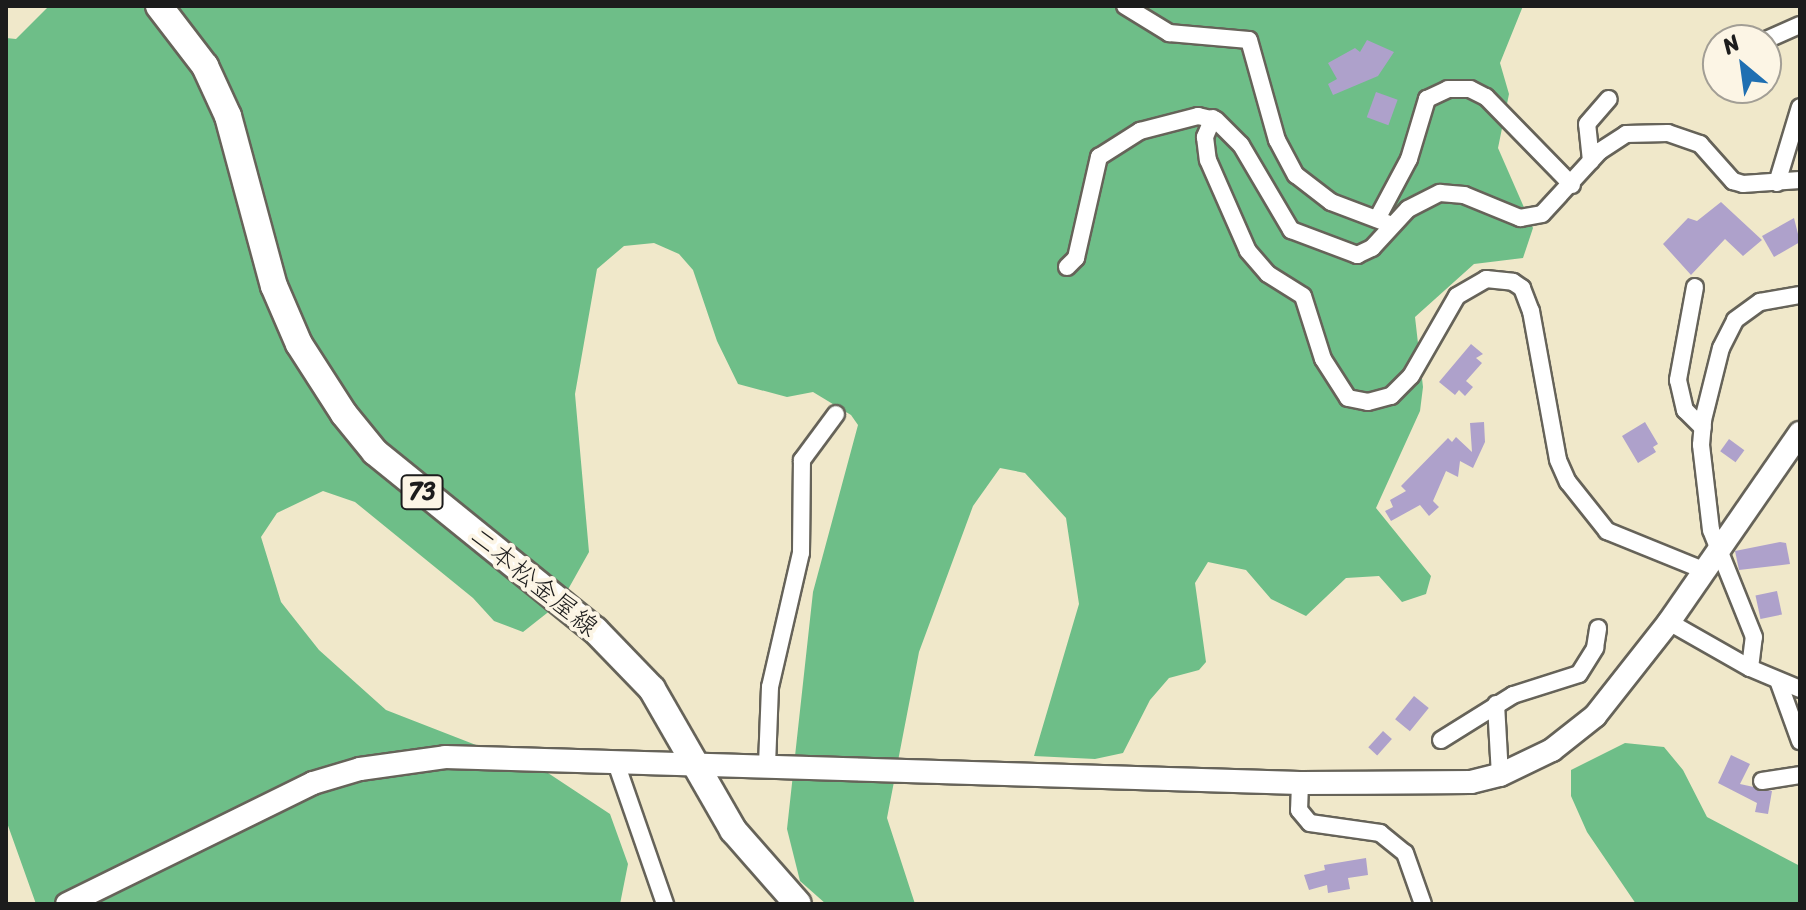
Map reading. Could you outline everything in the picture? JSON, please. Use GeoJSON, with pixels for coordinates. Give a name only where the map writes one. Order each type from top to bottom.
{"type":"FeatureCollection","features":[{"type":"Feature","properties":{"kind":"main road","name":"二本松金屋線"},"geometry":{"type":"LineString","coordinates":[[159,6],[205,66],[228,116],[274,286],[299,344],[335,401],[375,452],[620,655],[652,689],[733,830],[798,904]]}},
{"type":"Feature","properties":{"kind":"street"},"geometry":{"type":"LineString","coordinates":[[1125,6],[1169,33],[1249,40],[1277,140],[1296,175],[1331,202],[1384,222],[1440,193],[1464,195],[1530,218],[1552,207],[1591,161],[1626,134],[1668,133],[1700,144],[1733,181],[1751,186],[1800,180]]}},
{"type":"Feature","properties":{"kind":"street"},"geometry":{"type":"LineString","coordinates":[[1067,267],[1076,258],[1095,168],[1108,148],[1170,121],[1213,118],[1241,145],[1296,233],[1357,255],[1372,248],[1384,222],[1409,159],[1427,99],[1448,89],[1460,87],[1486,97],[1572,185]]}},
{"type":"Feature","properties":{"kind":"street"},"geometry":{"type":"LineString","coordinates":[[1591,161],[1587,124],[1609,99]]}},
{"type":"Feature","properties":{"kind":"street"},"geometry":{"type":"LineString","coordinates":[[1777,183],[1800,107]]}},
{"type":"Feature","properties":{"kind":"street"},"geometry":{"type":"LineString","coordinates":[[1213,118],[1205,137],[1208,160],[1248,251],[1268,274],[1303,296],[1323,359],[1343,394],[1368,402],[1391,396],[1411,376],[1457,296],[1486,279],[1513,282],[1522,288],[1531,311],[1558,460],[1568,482],[1607,531],[1703,570]]}},
{"type":"Feature","properties":{"kind":"street"},"geometry":{"type":"LineString","coordinates":[[1695,287],[1678,380],[1685,410],[1703,428]]}},
{"type":"Feature","properties":{"kind":"street"},"geometry":{"type":"LineString","coordinates":[[1750,668],[1754,637],[1717,549],[1706,498],[1703,428],[1721,348],[1735,320],[1760,302],[1800,295]]}},
{"type":"Feature","properties":{"kind":"street"},"geometry":{"type":"LineString","coordinates":[[767,765],[770,687],[801,553],[802,460],[836,414]]}},
{"type":"Feature","properties":{"kind":"street"},"geometry":{"type":"LineString","coordinates":[[67,904],[270,800],[360,769],[445,757],[616,763],[694,762],[1300,783],[1456,783],[1500,775],[1576,734],[1669,622],[1800,433]]}},
{"type":"Feature","properties":{"kind":"street"},"geometry":{"type":"LineString","coordinates":[[1669,622],[1779,683],[1800,689]]}},
{"type":"Feature","properties":{"kind":"street"},"geometry":{"type":"LineString","coordinates":[[1441,740],[1496,704],[1532,686],[1579,674],[1595,648],[1598,628]]}},
{"type":"Feature","properties":{"kind":"street"},"geometry":{"type":"LineString","coordinates":[[1779,683],[1800,741]]}},
{"type":"Feature","properties":{"kind":"street"},"geometry":{"type":"LineString","coordinates":[[1496,704],[1500,775]]}},
{"type":"Feature","properties":{"kind":"street"},"geometry":{"type":"LineString","coordinates":[[616,763],[665,904]]}},
{"type":"Feature","properties":{"kind":"street"},"geometry":{"type":"LineString","coordinates":[[1762,781],[1800,775]]}},
{"type":"Feature","properties":{"kind":"street"},"geometry":{"type":"LineString","coordinates":[[1300,783],[1299,810],[1310,823],[1380,833],[1405,853],[1423,904]]}},
{"type":"Feature","properties":{"kind":"green space"},"geometry":{"type":"Polygon","coordinates":[[[49,6],[1523,6],[1500,63],[1509,94],[1498,148],[1533,228],[1523,258],[1474,264],[1415,317],[1423,387],[1420,411],[1376,508],[1431,576],[1426,594],[1402,602],[1379,576],[1346,578],[1306,616],[1271,599],[1246,570],[1208,562],[1195,583],[1206,662],[1199,670],[1169,678],[1150,700],[1123,753],[1095,759],[1034,756],[1079,604],[1066,518],[1025,473],[1000,468],[973,506],[919,652],[887,818],[915,904],[826,904],[800,881],[787,829],[813,592],[858,425],[851,415],[813,392],[787,397],[738,384],[717,341],[693,270],[679,254],[654,243],[624,246],[597,269],[575,394],[589,552],[561,602],[523,632],[494,621],[473,598],[355,502],[323,491],[277,513],[261,537],[281,602],[319,650],[386,710],[548,773],[610,814],[628,864],[620,904],[36,904],[6,820],[6,38],[16,39],[49,6]]]}},
{"type":"Feature","properties":{"kind":"green space"},"geometry":{"type":"Polygon","coordinates":[[[1625,743],[1664,747],[1683,770],[1707,817],[1800,866],[1800,904],[1636,904],[1587,832],[1571,796],[1571,770],[1625,743]]]}},
{"type":"Feature","properties":{"kind":"building"},"geometry":{"type":"Polygon","coordinates":[[[1367,40],[1394,52],[1378,76],[1333,95],[1328,84],[1337,79],[1328,63],[1355,48],[1360,52],[1367,40]]]}},
{"type":"Feature","properties":{"kind":"building"},"geometry":{"type":"Polygon","coordinates":[[[1376,92],[1398,100],[1388,125],[1367,117],[1376,92]]]}},
{"type":"Feature","properties":{"kind":"building"},"geometry":{"type":"Polygon","coordinates":[[[1721,202],[1762,240],[1743,256],[1725,239],[1691,275],[1663,244],[1688,218],[1697,221],[1721,202]]]}},
{"type":"Feature","properties":{"kind":"building"},"geometry":{"type":"Polygon","coordinates":[[[1794,218],[1800,242],[1774,257],[1762,236],[1794,218]]]}},
{"type":"Feature","properties":{"kind":"building"},"geometry":{"type":"Polygon","coordinates":[[[1471,344],[1483,354],[1476,358],[1482,363],[1466,381],[1473,387],[1465,396],[1459,390],[1455,395],[1439,382],[1471,344]]]}},
{"type":"Feature","properties":{"kind":"building"},"geometry":{"type":"Polygon","coordinates":[[[1484,422],[1485,442],[1473,468],[1460,461],[1458,477],[1446,471],[1433,501],[1439,507],[1429,516],[1420,505],[1391,521],[1385,511],[1393,507],[1390,500],[1406,491],[1401,486],[1448,438],[1452,442],[1456,437],[1472,452],[1470,423],[1484,422]]]}},
{"type":"Feature","properties":{"kind":"building"},"geometry":{"type":"Polygon","coordinates":[[[1645,422],[1658,444],[1653,447],[1656,452],[1638,463],[1622,436],[1645,422]]]}},
{"type":"Feature","properties":{"kind":"building"},"geometry":{"type":"Polygon","coordinates":[[[1729,439],[1744,450],[1736,462],[1720,451],[1729,439]]]}},
{"type":"Feature","properties":{"kind":"building"},"geometry":{"type":"Polygon","coordinates":[[[1786,543],[1790,564],[1739,570],[1735,551],[1786,543]]]}},
{"type":"Feature","properties":{"kind":"building"},"geometry":{"type":"Polygon","coordinates":[[[1777,591],[1782,614],[1760,619],[1755,596],[1777,591]]]}},
{"type":"Feature","properties":{"kind":"building"},"geometry":{"type":"Polygon","coordinates":[[[1414,696],[1429,708],[1410,731],[1395,719],[1414,696]]]}},
{"type":"Feature","properties":{"kind":"building"},"geometry":{"type":"Polygon","coordinates":[[[1383,731],[1392,739],[1377,755],[1368,747],[1383,731]]]}},
{"type":"Feature","properties":{"kind":"building"},"geometry":{"type":"Polygon","coordinates":[[[1731,755],[1750,764],[1740,784],[1772,791],[1768,814],[1755,812],[1757,803],[1718,783],[1731,755]]]}},
{"type":"Feature","properties":{"kind":"building"},"geometry":{"type":"Polygon","coordinates":[[[1366,858],[1368,875],[1348,878],[1350,889],[1328,893],[1327,885],[1309,890],[1304,875],[1325,870],[1324,865],[1366,858]]]}}]}
